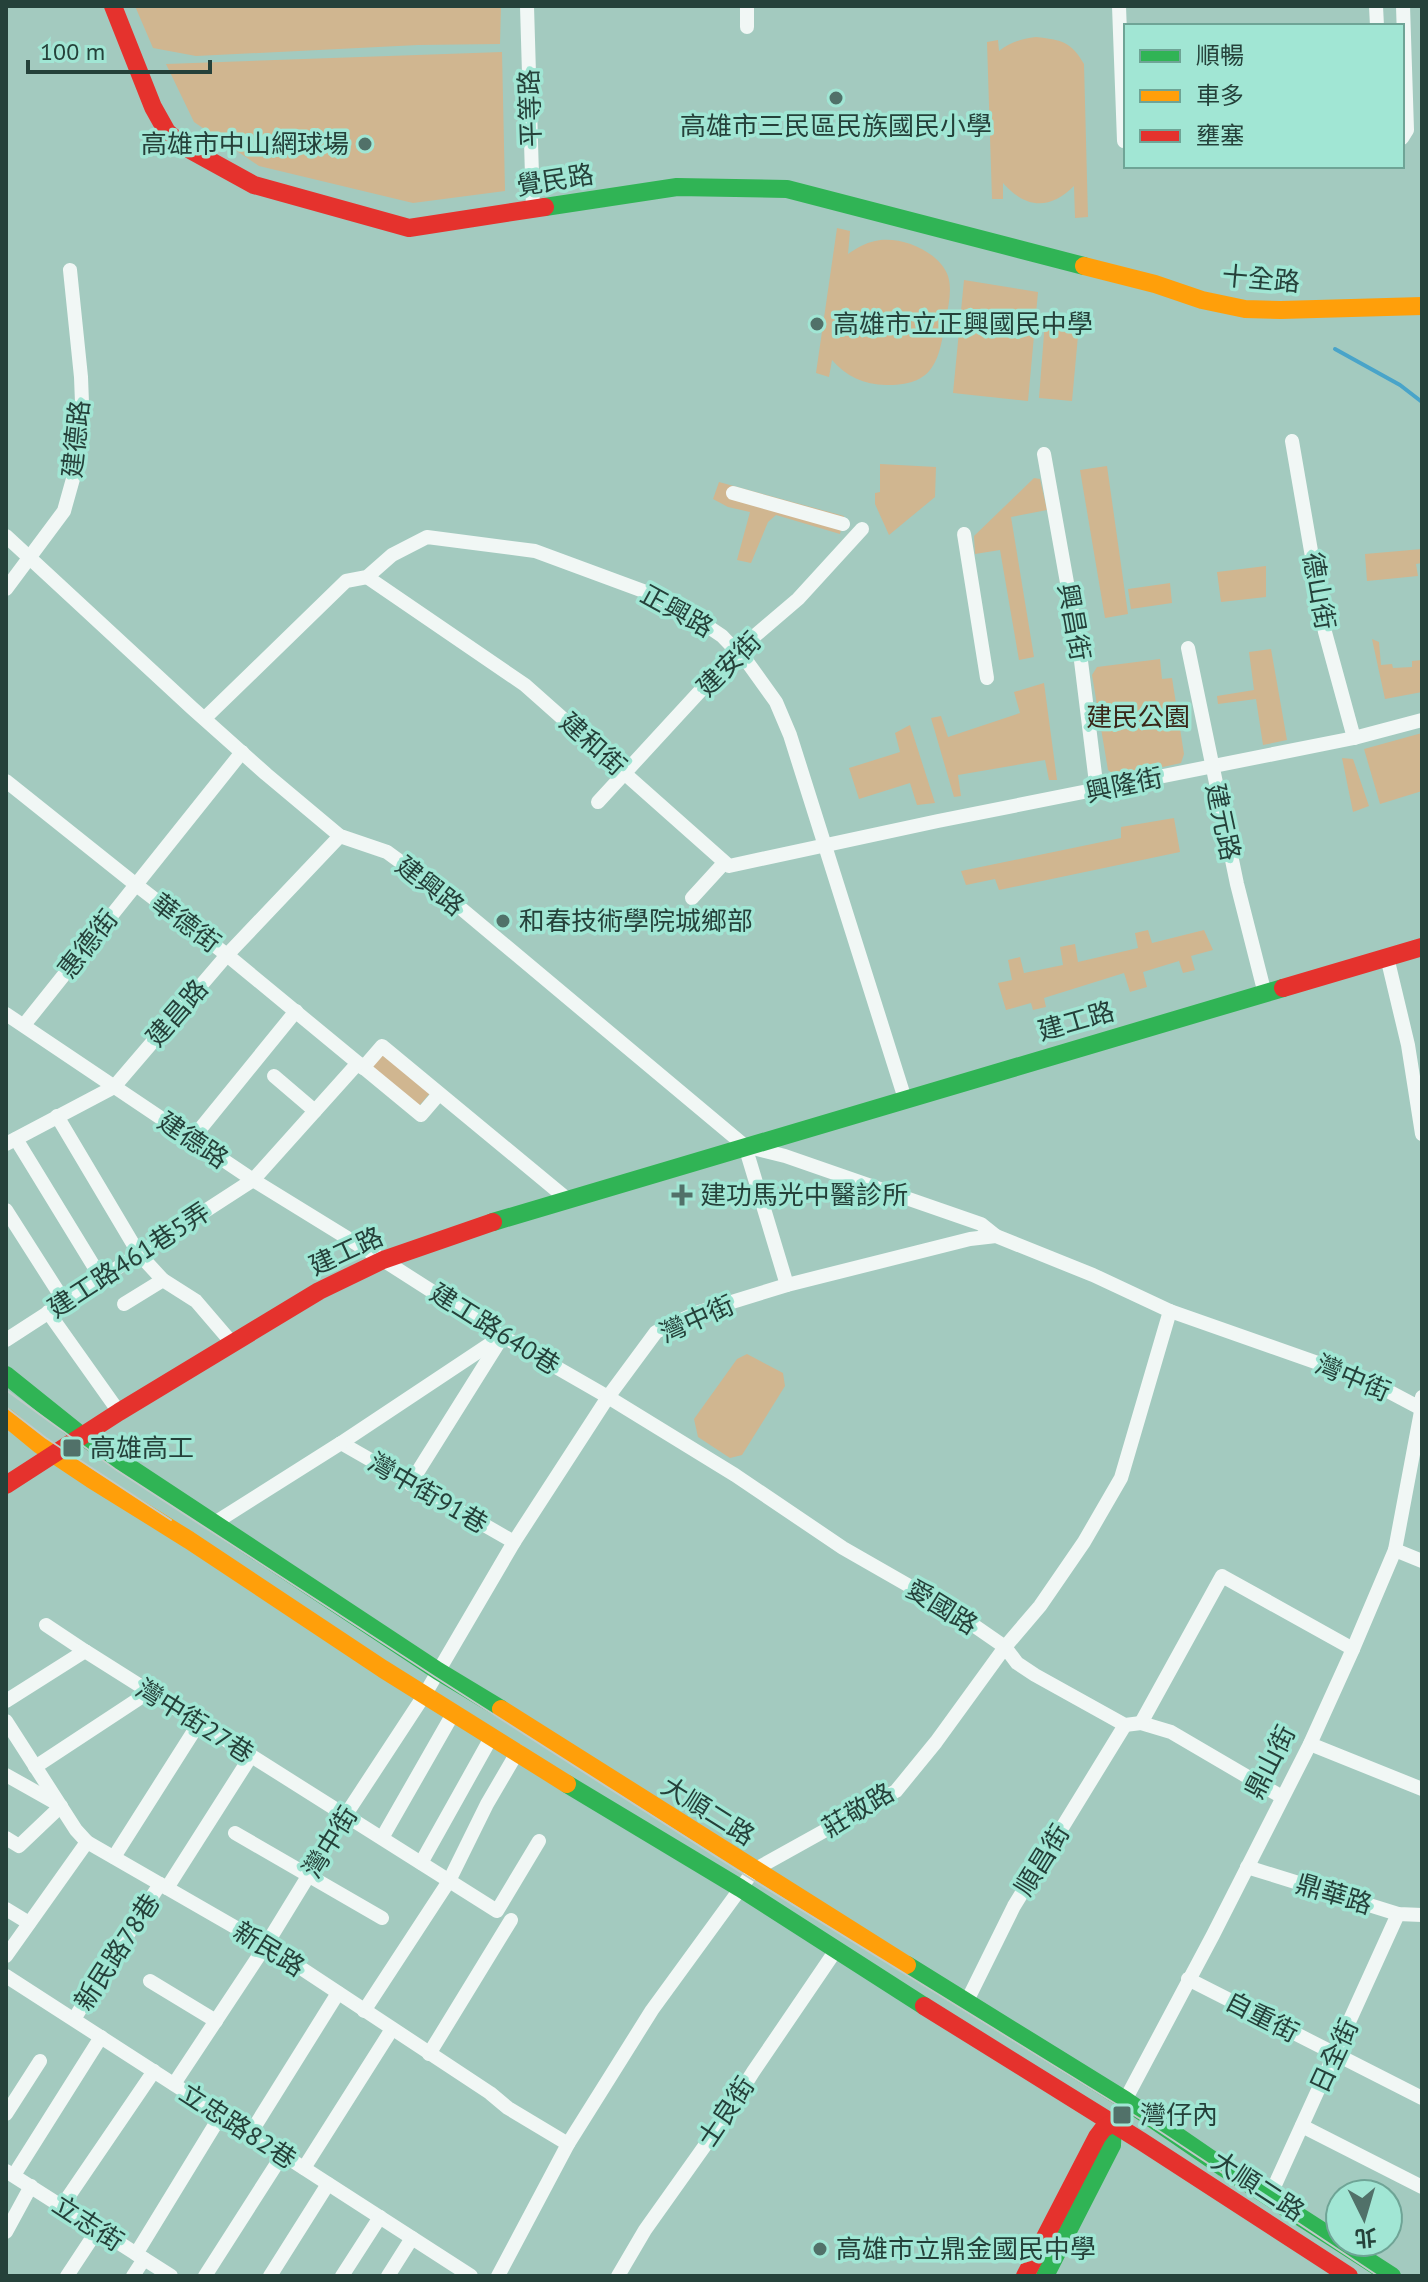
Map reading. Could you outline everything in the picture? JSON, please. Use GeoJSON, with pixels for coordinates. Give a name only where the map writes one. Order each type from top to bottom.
{"type":"FeatureCollection","features":[{"type":"Feature","properties":{"kind":"street","name":"覺民路"},"geometry":{"type":"LineString","coordinates":[[113,6],[153,107],[167,132],[185,147],[254,185],[409,228],[677,187],[787,189],[1100,271]]}},
{"type":"Feature","properties":{"kind":"street","name":"平等路"},"geometry":{"type":"LineString","coordinates":[[527,6],[533,210]]}},
{"type":"Feature","properties":{"kind":"street"},"geometry":{"type":"LineString","coordinates":[[747,6],[747,27]]}},
{"type":"Feature","properties":{"kind":"street"},"geometry":{"type":"LineString","coordinates":[[1119,6],[1124,141]]}},
{"type":"Feature","properties":{"kind":"street"},"geometry":{"type":"LineString","coordinates":[[1404,37],[1407,130],[1404,135]]}},
{"type":"Feature","properties":{"kind":"street","name":"建德路"},"geometry":{"type":"LineString","coordinates":[[6,589],[64,511],[78,461],[81,377],[70,270]]}},
{"type":"Feature","properties":{"kind":"street","name":"十全路"},"geometry":{"type":"LineString","coordinates":[[1100,271],[1245,309],[1422,306]]}},
{"type":"Feature","properties":{"kind":"street","name":"德山街"},"geometry":{"type":"LineString","coordinates":[[1292,441],[1325,632],[1354,738]]}},
{"type":"Feature","properties":{"kind":"street","name":"興昌街"},"geometry":{"type":"LineString","coordinates":[[1044,454],[1081,661],[1097,791]]}},
{"type":"Feature","properties":{"kind":"street"},"geometry":{"type":"LineString","coordinates":[[733,493],[843,524]]}},
{"type":"Feature","properties":{"kind":"street","name":"建安街"},"geometry":{"type":"LineString","coordinates":[[598,802],[737,651],[798,599],[862,529]]}},
{"type":"Feature","properties":{"kind":"street"},"geometry":{"type":"LineString","coordinates":[[964,534],[987,678]]}},
{"type":"Feature","properties":{"kind":"street","name":"建興路"},"geometry":{"type":"LineString","coordinates":[[6,536],[242,752],[340,836],[387,852],[439,890],[745,1146]]}},
{"type":"Feature","properties":{"kind":"street","name":"正興路"},"geometry":{"type":"LineString","coordinates":[[205,718],[346,581],[367,577],[392,555],[427,537],[535,551],[646,592],[682,609],[722,636],[776,702],[826,844],[905,1099]]}},
{"type":"Feature","properties":{"kind":"street","name":"建和街"},"geometry":{"type":"LineString","coordinates":[[367,577],[525,685],[724,863]]}},
{"type":"Feature","properties":{"kind":"street","name":"建元路"},"geometry":{"type":"LineString","coordinates":[[1188,648],[1237,884],[1265,994]]}},
{"type":"Feature","properties":{"kind":"street","name":"興隆街"},"geometry":{"type":"LineString","coordinates":[[826,844],[1354,738],[1422,720]]}},
{"type":"Feature","properties":{"kind":"street","name":"惠德街"},"geometry":{"type":"LineString","coordinates":[[24,1025],[242,752]]}},
{"type":"Feature","properties":{"kind":"street","name":"華德街"},"geometry":{"type":"LineString","coordinates":[[6,781],[227,955],[421,1115],[439,1094]]}},
{"type":"Feature","properties":{"kind":"street","name":"建昌路"},"geometry":{"type":"LineString","coordinates":[[114,1087],[227,955],[340,836]]}},
{"type":"Feature","properties":{"kind":"street"},"geometry":{"type":"LineString","coordinates":[[692,898],[724,863],[729,866],[826,844]]}},
{"type":"Feature","properties":{"kind":"street","name":"建工路"},"geometry":{"type":"LineString","coordinates":[[6,1485],[119,1412],[319,1291],[383,1260],[567,1199],[1422,947]]}},
{"type":"Feature","properties":{"kind":"street"},"geometry":{"type":"LineString","coordinates":[[1387,957],[1408,1045],[1422,1134]]}},
{"type":"Feature","properties":{"kind":"street"},"geometry":{"type":"LineString","coordinates":[[192,1139],[296,1011]]}},
{"type":"Feature","properties":{"kind":"street","name":"建德路"},"geometry":{"type":"LineString","coordinates":[[6,1014],[253,1180],[383,1260]]}},
{"type":"Feature","properties":{"kind":"street"},"geometry":{"type":"LineString","coordinates":[[360,1066],[382,1046],[567,1199]]}},
{"type":"Feature","properties":{"kind":"street","name":"建工路461巷5弄"},"geometry":{"type":"LineString","coordinates":[[9,1332],[48,1312],[253,1180],[360,1066]]}},
{"type":"Feature","properties":{"kind":"street"},"geometry":{"type":"LineString","coordinates":[[274,1076],[315,1111]]}},
{"type":"Feature","properties":{"kind":"street"},"geometry":{"type":"LineString","coordinates":[[101,1278],[11,1142],[114,1087]]}},
{"type":"Feature","properties":{"kind":"street"},"geometry":{"type":"LineString","coordinates":[[57,1116],[139,1254],[163,1280],[196,1301],[232,1343]]}},
{"type":"Feature","properties":{"kind":"street"},"geometry":{"type":"LineString","coordinates":[[745,1146],[785,1156],[981,1224],[996,1236]]}},
{"type":"Feature","properties":{"kind":"street"},"geometry":{"type":"LineString","coordinates":[[745,1146],[787,1285]]}},
{"type":"Feature","properties":{"kind":"street"},"geometry":{"type":"LineString","coordinates":[[6,1210],[64,1301]]}},
{"type":"Feature","properties":{"kind":"street","name":"灣中街"},"geometry":{"type":"LineString","coordinates":[[174,2084],[425,1694],[514,1542],[608,1397],[656,1332],[696,1313],[787,1285],[970,1239],[996,1236],[1093,1275],[1170,1311],[1369,1381],[1421,1404]]}},
{"type":"Feature","properties":{"kind":"street","name":"建工路640巷"},"geometry":{"type":"LineString","coordinates":[[383,1260],[502,1336],[608,1397]]}},
{"type":"Feature","properties":{"kind":"street"},"geometry":{"type":"LineString","coordinates":[[124,1304],[163,1280]]}},
{"type":"Feature","properties":{"kind":"street","name":"莊敬路"},"geometry":{"type":"LineString","coordinates":[[498,2276],[568,2144],[652,2010],[754,1870],[896,1791],[1005,1647],[1027,1624],[1075,1555],[1121,1478],[1170,1311]]}},
{"type":"Feature","properties":{"kind":"street"},"geometry":{"type":"LineString","coordinates":[[48,1312],[119,1412]]}},
{"type":"Feature","properties":{"kind":"street"},"geometry":{"type":"LineString","coordinates":[[213,1524],[502,1336]]}},
{"type":"Feature","properties":{"kind":"street"},"geometry":{"type":"LineString","coordinates":[[410,1484],[502,1336]]}},
{"type":"Feature","properties":{"kind":"street","name":"大順二路"},"geometry":{"type":"LineString","coordinates":[[6,1375],[82,1436],[438,1671],[1125,2100],[1161,2127],[1392,2276]]}},
{"type":"Feature","properties":{"kind":"street","name":"愛國路"},"geometry":{"type":"LineString","coordinates":[[608,1397],[735,1475],[843,1548],[953,1611],[1005,1647],[1017,1663],[1035,1675],[1125,1725]]}},
{"type":"Feature","properties":{"kind":"street","name":"鼎山街"},"geometry":{"type":"LineString","coordinates":[[1045,2276],[1112,2145],[1113,2123],[1310,1744],[1353,1649],[1395,1550],[1421,1404]]}},
{"type":"Feature","properties":{"kind":"street","name":"大順二路"},"geometry":{"type":"LineString","coordinates":[[6,1417],[54,1454],[383,1669],[740,1888],[1349,2276]]}},
{"type":"Feature","properties":{"kind":"street","name":"灣中街91巷"},"geometry":{"type":"LineString","coordinates":[[341,1443],[514,1542]]}},
{"type":"Feature","properties":{"kind":"street"},"geometry":{"type":"LineString","coordinates":[[1395,1550],[1422,1561]]}},
{"type":"Feature","properties":{"kind":"street"},"geometry":{"type":"LineString","coordinates":[[1141,1723],[1222,1576],[1353,1649]]}},
{"type":"Feature","properties":{"kind":"street","name":"灣中街27巷"},"geometry":{"type":"LineString","coordinates":[[46,1625],[497,1911],[539,1841]]}},
{"type":"Feature","properties":{"kind":"street"},"geometry":{"type":"LineString","coordinates":[[6,1701],[85,1651]]}},
{"type":"Feature","properties":{"kind":"street"},"geometry":{"type":"LineString","coordinates":[[35,1767],[149,1692]]}},
{"type":"Feature","properties":{"kind":"street"},"geometry":{"type":"LineString","coordinates":[[382,1838],[454,1712]]}},
{"type":"Feature","properties":{"kind":"street","name":"新民路"},"geometry":{"type":"LineString","coordinates":[[6,1721],[76,1830],[87,1842],[266,1945],[508,2108],[568,2144]]}},
{"type":"Feature","properties":{"kind":"street"},"geometry":{"type":"LineString","coordinates":[[114,1857],[199,1723]]}},
{"type":"Feature","properties":{"kind":"street"},"geometry":{"type":"LineString","coordinates":[[1125,1725],[1141,1723],[1171,1732],[1282,1797]]}},
{"type":"Feature","properties":{"kind":"street","name":"順昌街"},"geometry":{"type":"LineString","coordinates":[[967,2001],[1014,1906],[1125,1725]]}},
{"type":"Feature","properties":{"kind":"street"},"geometry":{"type":"LineString","coordinates":[[421,1863],[492,1736]]}},
{"type":"Feature","properties":{"kind":"street"},"geometry":{"type":"LineString","coordinates":[[1310,1744],[1422,1789]]}},
{"type":"Feature","properties":{"kind":"street"},"geometry":{"type":"LineString","coordinates":[[364,2011],[449,1881],[487,1804],[518,1751]]}},
{"type":"Feature","properties":{"kind":"street","name":"新民路78巷"},"geometry":{"type":"LineString","coordinates":[[74,2019],[251,1756]]}},
{"type":"Feature","properties":{"kind":"street"},"geometry":{"type":"LineString","coordinates":[[6,1775],[61,1806],[19,1846],[6,1838]]}},
{"type":"Feature","properties":{"kind":"street"},"geometry":{"type":"LineString","coordinates":[[235,1833],[382,1918]]}},
{"type":"Feature","properties":{"kind":"street"},"geometry":{"type":"LineString","coordinates":[[6,1956],[87,1842]]}},
{"type":"Feature","properties":{"kind":"street","name":"鼎華路"},"geometry":{"type":"LineString","coordinates":[[1247,1867],[1398,1914],[1422,1915]]}},
{"type":"Feature","properties":{"kind":"street"},"geometry":{"type":"LineString","coordinates":[[6,1909],[29,1923]]}},
{"type":"Feature","properties":{"kind":"street","name":"日全街"},"geometry":{"type":"LineString","coordinates":[[1269,2198],[1398,1914]]}},
{"type":"Feature","properties":{"kind":"street"},"geometry":{"type":"LineString","coordinates":[[429,2054],[511,1920]]}},
{"type":"Feature","properties":{"kind":"street","name":"士良街"},"geometry":{"type":"LineString","coordinates":[[618,2276],[645,2230],[721,2123],[836,1950]]}},
{"type":"Feature","properties":{"kind":"street","name":"立忠路82巷"},"geometry":{"type":"LineString","coordinates":[[6,1976],[471,2276]]}},
{"type":"Feature","properties":{"kind":"street","name":"自重街"},"geometry":{"type":"LineString","coordinates":[[1188,1979],[1422,2098]]}},
{"type":"Feature","properties":{"kind":"street"},"geometry":{"type":"LineString","coordinates":[[150,1981],[216,2021]]}},
{"type":"Feature","properties":{"kind":"street"},"geometry":{"type":"LineString","coordinates":[[250,2134],[338,1993]]}},
{"type":"Feature","properties":{"kind":"street"},"geometry":{"type":"LineString","coordinates":[[304,2168],[392,2029]]}},
{"type":"Feature","properties":{"kind":"street"},"geometry":{"type":"LineString","coordinates":[[10,2173],[101,2037]]}},
{"type":"Feature","properties":{"kind":"street"},"geometry":{"type":"LineString","coordinates":[[6,2114],[40,2061]]}},
{"type":"Feature","properties":{"kind":"street"},"geometry":{"type":"LineString","coordinates":[[62,2206],[154,2071]]}},
{"type":"Feature","properties":{"kind":"street"},"geometry":{"type":"LineString","coordinates":[[1402,2088],[1422,2081]]}},
{"type":"Feature","properties":{"kind":"street"},"geometry":{"type":"LineString","coordinates":[[133,2276],[140,2256],[221,2115]]}},
{"type":"Feature","properties":{"kind":"street","name":"鼎山街"},"geometry":{"type":"LineString","coordinates":[[1025,2276],[1097,2137],[1113,2123]]}},
{"type":"Feature","properties":{"kind":"street"},"geometry":{"type":"LineString","coordinates":[[1302,2126],[1422,2187]]}},
{"type":"Feature","properties":{"kind":"street"},"geometry":{"type":"LineString","coordinates":[[205,2276],[283,2154]]}},
{"type":"Feature","properties":{"kind":"street","name":"立志街"},"geometry":{"type":"LineString","coordinates":[[10,2173],[171,2276]]}},
{"type":"Feature","properties":{"kind":"street"},"geometry":{"type":"LineString","coordinates":[[270,2276],[328,2184]]}},
{"type":"Feature","properties":{"kind":"street"},"geometry":{"type":"LineString","coordinates":[[6,2232],[31,2186]]}},
{"type":"Feature","properties":{"kind":"street"},"geometry":{"type":"LineString","coordinates":[[342,2276],[380,2217]]}},
{"type":"Feature","properties":{"kind":"street"},"geometry":{"type":"LineString","coordinates":[[67,2276],[98,2229]]}},
{"type":"Feature","properties":{"kind":"street"},"geometry":{"type":"LineString","coordinates":[[388,2276],[412,2238]]}},
{"type":"Feature","properties":{"kind":"green space"},"geometry":{"type":"Polygon","coordinates":[[[135,6],[501,6],[500,44],[196,56],[153,48],[135,6]]]}},
{"type":"Feature","properties":{"kind":"green space"},"geometry":{"type":"Polygon","coordinates":[[[1036,37],[1064,43],[1075,50],[1084,64],[1088,217],[1075,218],[1074,186],[1056,199],[1038,203],[1020,198],[1003,183],[1003,199],[992,199],[987,42],[998,40],[999,51],[1016,41],[1036,37]]]}},
{"type":"Feature","properties":{"kind":"green space","name":"高雄市中山網球場"},"geometry":{"type":"Polygon","coordinates":[[[502,52],[505,191],[413,203],[259,166],[194,122],[166,64],[502,52]]]}},
{"type":"Feature","properties":{"kind":"green space"},"geometry":{"type":"Polygon","coordinates":[[[837,228],[850,231],[848,254],[875,241],[896,240],[928,252],[948,276],[949,302],[941,346],[932,367],[915,381],[886,385],[870,383],[849,375],[832,360],[829,377],[816,373],[837,228]]]}},
{"type":"Feature","properties":{"kind":"green space"},"geometry":{"type":"Polygon","coordinates":[[[964,280],[1038,292],[1028,401],[953,393],[964,280]]]}},
{"type":"Feature","properties":{"kind":"green space"},"geometry":{"type":"Polygon","coordinates":[[[1045,321],[1079,325],[1072,401],[1039,398],[1045,321]]]}},
{"type":"Feature","properties":{"kind":"green space"},"geometry":{"type":"Polygon","coordinates":[[[880,464],[936,467],[935,497],[889,535],[875,504],[875,493],[880,492],[880,464]]]}},
{"type":"Feature","properties":{"kind":"green space"},"geometry":{"type":"Polygon","coordinates":[[[1107,466],[1128,614],[1105,618],[1080,470],[1107,466]]]}},
{"type":"Feature","properties":{"kind":"green space"},"geometry":{"type":"Polygon","coordinates":[[[1034,478],[1040,479],[1047,510],[1011,517],[1034,657],[1019,660],[1000,550],[975,554],[974,536],[1034,478]]]}},
{"type":"Feature","properties":{"kind":"green space"},"geometry":{"type":"Polygon","coordinates":[[[719,482],[844,516],[840,534],[776,515],[768,522],[751,563],[737,560],[750,512],[728,507],[713,499],[719,482]]]}},
{"type":"Feature","properties":{"kind":"green space"},"geometry":{"type":"Polygon","coordinates":[[[1422,549],[1422,563],[1416,564],[1418,576],[1367,581],[1365,554],[1422,549]]]}},
{"type":"Feature","properties":{"kind":"green space"},"geometry":{"type":"Polygon","coordinates":[[[1266,566],[1266,597],[1221,602],[1217,572],[1266,566]]]}},
{"type":"Feature","properties":{"kind":"green space"},"geometry":{"type":"Polygon","coordinates":[[[1170,583],[1172,603],[1131,609],[1128,589],[1170,583]]]}},
{"type":"Feature","properties":{"kind":"green space"},"geometry":{"type":"Polygon","coordinates":[[[1372,639],[1379,642],[1381,665],[1412,667],[1412,661],[1422,660],[1422,692],[1385,699],[1372,639]]]}},
{"type":"Feature","properties":{"kind":"green space"},"geometry":{"type":"Polygon","coordinates":[[[1271,649],[1287,740],[1263,745],[1256,699],[1218,704],[1217,696],[1254,690],[1249,652],[1271,649]]]}},
{"type":"Feature","properties":{"kind":"green space","name":"建民公園"},"geometry":{"type":"Polygon","coordinates":[[[1160,659],[1162,679],[1172,678],[1184,754],[1181,763],[1118,777],[1108,770],[1092,675],[1097,667],[1160,659]]]}},
{"type":"Feature","properties":{"kind":"green space"},"geometry":{"type":"Polygon","coordinates":[[[1044,683],[1057,780],[1049,780],[1045,760],[958,775],[961,796],[954,797],[931,718],[941,716],[948,737],[1020,713],[1014,692],[1044,683]]]}},
{"type":"Feature","properties":{"kind":"green space"},"geometry":{"type":"Polygon","coordinates":[[[910,725],[935,803],[917,805],[910,783],[859,799],[849,768],[900,752],[895,733],[910,725]]]}},
{"type":"Feature","properties":{"kind":"green space"},"geometry":{"type":"Polygon","coordinates":[[[1422,733],[1422,791],[1380,804],[1364,749],[1422,733]]]}},
{"type":"Feature","properties":{"kind":"green space"},"geometry":{"type":"Polygon","coordinates":[[[1342,758],[1353,759],[1369,806],[1353,812],[1342,758]]]}},
{"type":"Feature","properties":{"kind":"green space"},"geometry":{"type":"Polygon","coordinates":[[[1174,818],[1180,852],[999,890],[995,879],[966,885],[961,871],[1121,838],[1121,827],[1174,818]]]}},
{"type":"Feature","properties":{"kind":"green space"},"geometry":{"type":"Polygon","coordinates":[[[1148,930],[1152,943],[1204,930],[1213,950],[1191,956],[1195,970],[1183,973],[1179,961],[1143,972],[1147,987],[1130,992],[1124,973],[1044,998],[1046,1007],[1033,1010],[1031,1003],[1006,1010],[998,983],[1012,980],[1008,960],[1020,957],[1024,973],[1063,965],[1060,947],[1075,944],[1078,962],[1138,948],[1135,933],[1148,930]]]}},
{"type":"Feature","properties":{"kind":"green space"},"geometry":{"type":"Polygon","coordinates":[[[381,1052],[430,1093],[418,1107],[369,1067],[381,1052]]]}},
{"type":"Feature","properties":{"kind":"green space"},"geometry":{"type":"Polygon","coordinates":[[[747,1354],[783,1373],[785,1386],[742,1455],[730,1458],[698,1437],[694,1419],[737,1359],[747,1354]]]}},
{"type":"Feature","properties":{"kind":"waterway"},"geometry":{"type":"LineString","coordinates":[[1335,349],[1400,385],[1422,402]]}},
{"type":"Feature","properties":{"kind":"tram line"},"geometry":{"type":"LineString","coordinates":[[6,1390],[115,1469],[435,1677],[748,1877],[1150,2125],[1378,2276]]}},
{"type":"Feature","properties":{"kind":"tram line"},"geometry":{"type":"LineString","coordinates":[[6,1407],[46,1438],[171,1520]]}},
{"type":"Feature","properties":{"kind":"traffic: fast"},"geometry":{"type":"LineString","coordinates":[[545,207],[677,187],[787,189],[1084,266]]}},
{"type":"Feature","properties":{"kind":"traffic: fast"},"geometry":{"type":"LineString","coordinates":[[493,1222],[1283,988]]}},
{"type":"Feature","properties":{"kind":"traffic: fast"},"geometry":{"type":"LineString","coordinates":[[6,1375],[82,1436],[438,1671],[501,1709]]}},
{"type":"Feature","properties":{"kind":"traffic: fast"},"geometry":{"type":"LineString","coordinates":[[567,1784],[740,1888],[924,2006]]}},
{"type":"Feature","properties":{"kind":"traffic: fast"},"geometry":{"type":"LineString","coordinates":[[907,1965],[1125,2100],[1392,2276]]}},
{"type":"Feature","properties":{"kind":"traffic: fast"},"geometry":{"type":"LineString","coordinates":[[1045,2276],[1112,2145],[1113,2123]]}},
{"type":"Feature","properties":{"kind":"traffic: slow"},"geometry":{"type":"LineString","coordinates":[[1084,266],[1202,300],[1245,309],[1422,306]]}},
{"type":"Feature","properties":{"kind":"traffic: slow"},"geometry":{"type":"LineString","coordinates":[[6,1417],[40,1445],[91,1479],[383,1669],[567,1784]]}},
{"type":"Feature","properties":{"kind":"traffic: slow"},"geometry":{"type":"LineString","coordinates":[[501,1709],[907,1965]]}},
{"type":"Feature","properties":{"kind":"traffic: jam"},"geometry":{"type":"LineString","coordinates":[[113,6],[153,107],[167,132],[185,147],[254,185],[409,228],[545,207]]}},
{"type":"Feature","properties":{"kind":"traffic: jam"},"geometry":{"type":"LineString","coordinates":[[1283,988],[1422,947]]}},
{"type":"Feature","properties":{"kind":"traffic: jam"},"geometry":{"type":"LineString","coordinates":[[6,1485],[119,1412],[319,1291],[383,1260],[493,1222]]}},
{"type":"Feature","properties":{"kind":"traffic: jam"},"geometry":{"type":"LineString","coordinates":[[924,2006],[1141,2141],[1349,2276]]}},
{"type":"Feature","properties":{"kind":"traffic: jam"},"geometry":{"type":"LineString","coordinates":[[1025,2276],[1097,2137],[1113,2123]]}},
{"type":"Feature","properties":{"kind":"place","name":"高雄市三民區民族國民小學"},"geometry":{"type":"Point","coordinates":[836,98]}},
{"type":"Feature","properties":{"kind":"place","name":"高雄市中山網球場"},"geometry":{"type":"Point","coordinates":[365,144]}},
{"type":"Feature","properties":{"kind":"place","name":"高雄市立正興國民中學"},"geometry":{"type":"Point","coordinates":[817,324]}},
{"type":"Feature","properties":{"kind":"place","name":"和春技術學院城鄉部"},"geometry":{"type":"Point","coordinates":[503,921]}},
{"type":"Feature","properties":{"kind":"place","name":"建功馬光中醫診所"},"geometry":{"type":"Point","coordinates":[682,1195]}},
{"type":"Feature","properties":{"kind":"place","name":"高雄高工"},"geometry":{"type":"Point","coordinates":[72,1448]}},
{"type":"Feature","properties":{"kind":"place","name":"灣仔內"},"geometry":{"type":"Point","coordinates":[1122,2115]}},
{"type":"Feature","properties":{"kind":"place","name":"高雄市立鼎金國民中學"},"geometry":{"type":"Point","coordinates":[820,2249]}}]}
